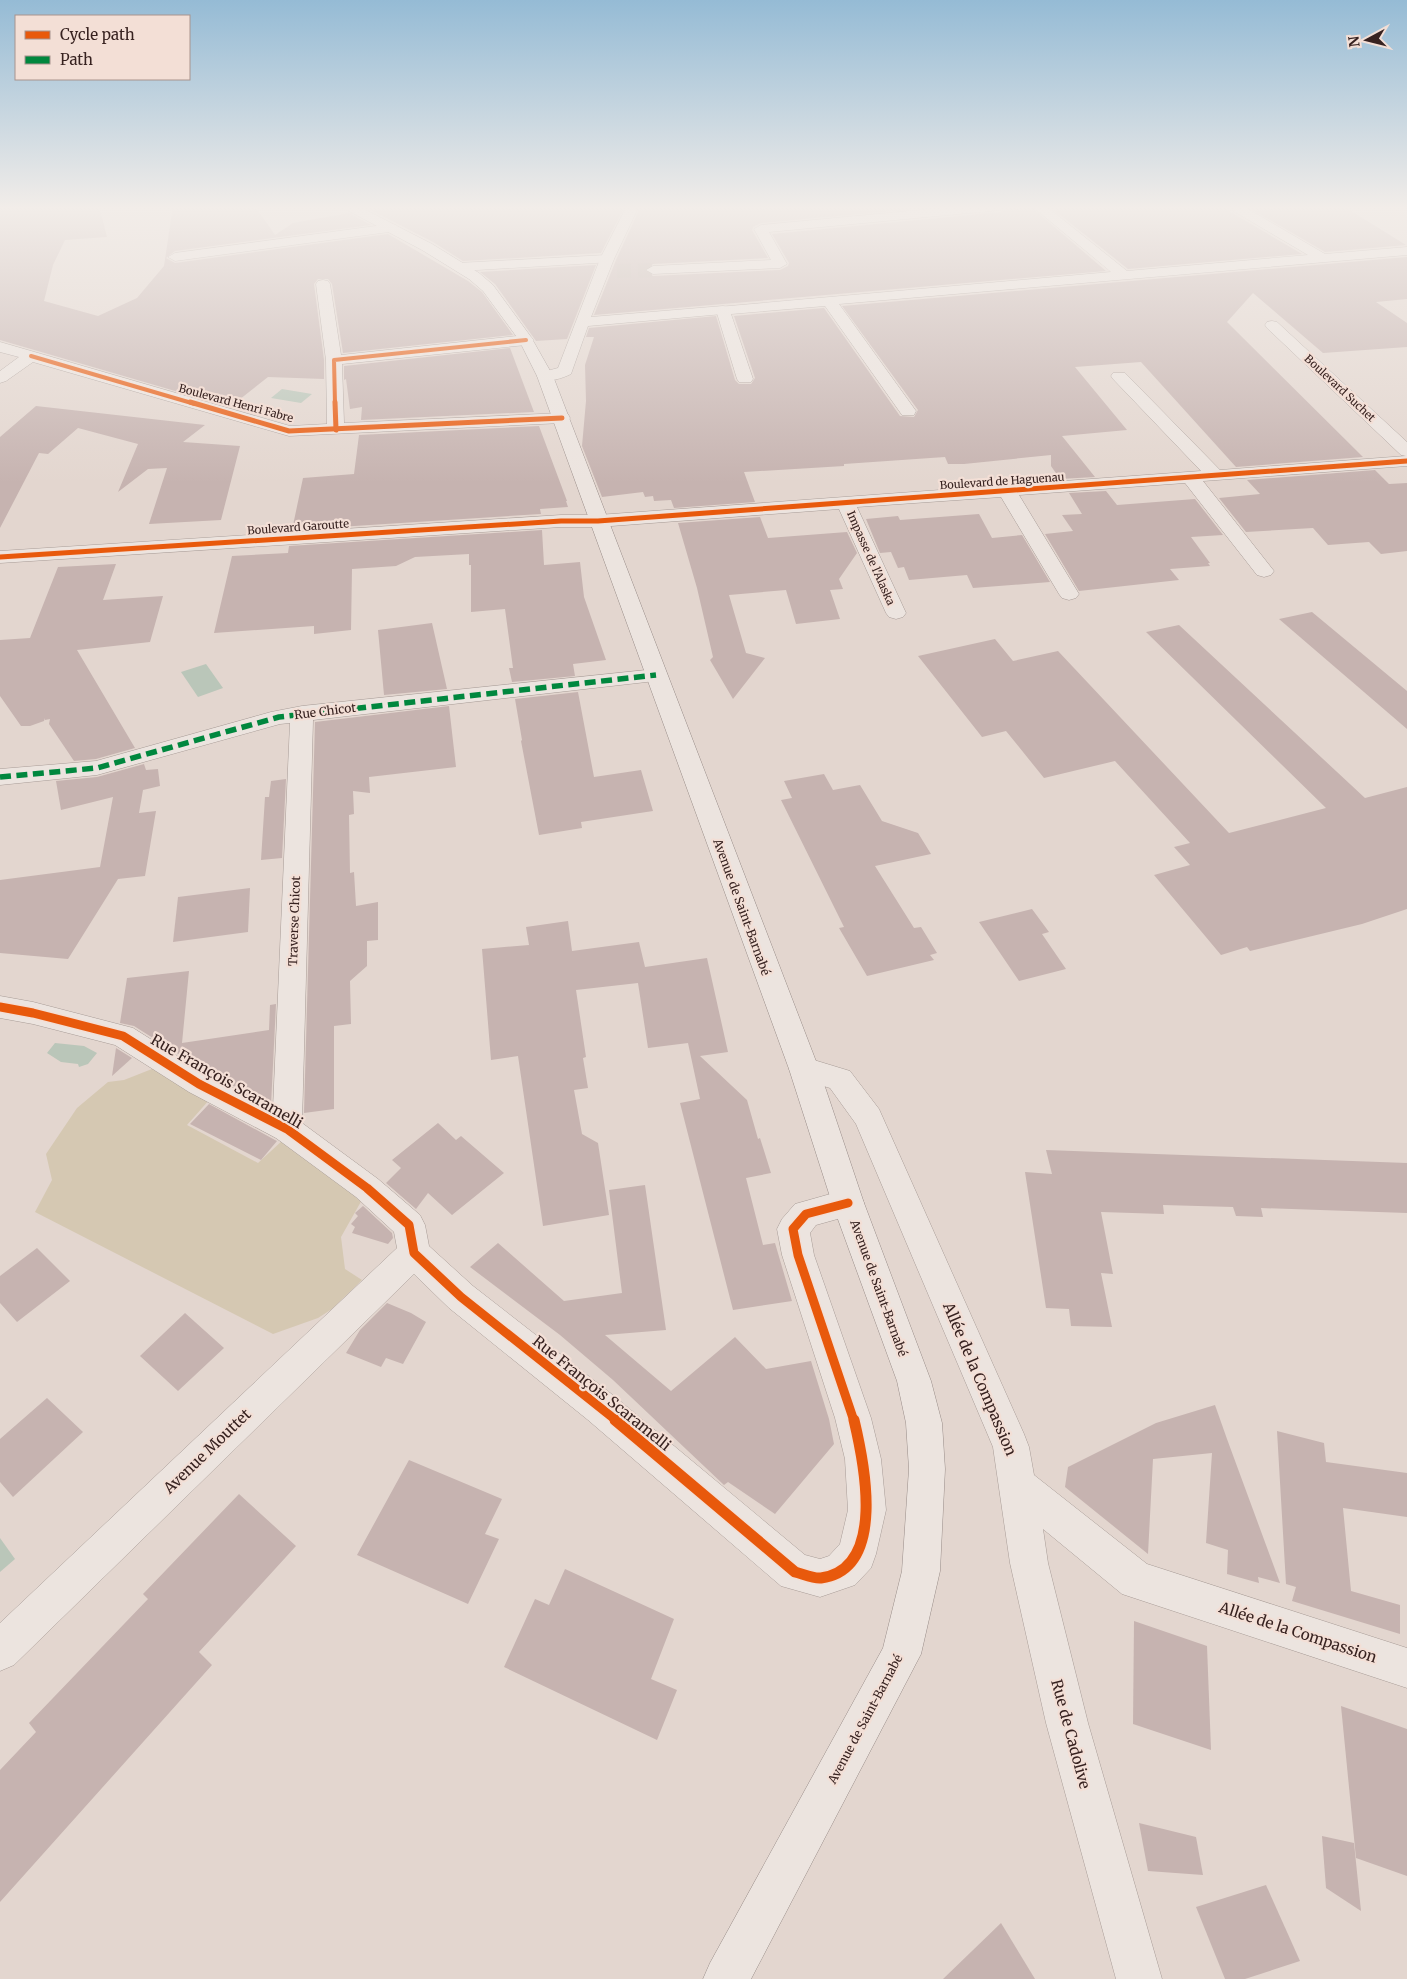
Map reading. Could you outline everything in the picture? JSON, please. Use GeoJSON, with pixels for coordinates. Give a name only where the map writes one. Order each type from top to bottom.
{"type":"FeatureCollection","features":[{"type":"Feature","properties":{"kind":"street"},"geometry":{"type":"LineString","coordinates":[[325,298],[334,360],[336,430]]}},
{"type":"Feature","properties":{"kind":"street","name":"Avenue de Saint-Barnabé"},"geometry":{"type":"LineString","coordinates":[[496,298],[526,340],[545,376],[562,418],[598,521],[804,1069],[848,1203],[914,1381],[924,1423],[927,1469],[921,1571],[901,1654],[726,1979]]}},
{"type":"Feature","properties":{"kind":"street"},"geometry":{"type":"LineString","coordinates":[[545,376],[565,371],[592,298]]}},
{"type":"Feature","properties":{"kind":"street"},"geometry":{"type":"LineString","coordinates":[[582,322],[859,298]]}},
{"type":"Feature","properties":{"kind":"street"},"geometry":{"type":"LineString","coordinates":[[829,301],[908,411]]}},
{"type":"Feature","properties":{"kind":"street"},"geometry":{"type":"LineString","coordinates":[[723,310],[745,379]]}},
{"type":"Feature","properties":{"kind":"street","name":"Boulevard Suchet"},"geometry":{"type":"LineString","coordinates":[[1272,325],[1407,450]]}},
{"type":"Feature","properties":{"kind":"street"},"geometry":{"type":"LineString","coordinates":[[334,360],[526,340]]}},
{"type":"Feature","properties":{"kind":"street","name":"Boulevard Henri Fabre"},"geometry":{"type":"LineString","coordinates":[[0,347],[289,431],[562,418]]}},
{"type":"Feature","properties":{"kind":"street"},"geometry":{"type":"LineString","coordinates":[[0,378],[31,356]]}},
{"type":"Feature","properties":{"kind":"street"},"geometry":{"type":"LineString","coordinates":[[1119,376],[1216,476]]}},
{"type":"Feature","properties":{"kind":"street","name":"Boulevard de Haguenau"},"geometry":{"type":"LineString","coordinates":[[598,521],[1407,461]]}},
{"type":"Feature","properties":{"kind":"street"},"geometry":{"type":"LineString","coordinates":[[1190,478],[1264,571]]}},
{"type":"Feature","properties":{"kind":"street"},"geometry":{"type":"LineString","coordinates":[[1007,491],[1068,594]]}},
{"type":"Feature","properties":{"kind":"street","name":"Impasse de l'Alaska"},"geometry":{"type":"LineString","coordinates":[[846,504],[896,614]]}},
{"type":"Feature","properties":{"kind":"street","name":"Boulevard Garoutte"},"geometry":{"type":"LineString","coordinates":[[0,557],[561,521],[598,521]]}},
{"type":"Feature","properties":{"kind":"street","name":"Rue Chicot"},"geometry":{"type":"LineString","coordinates":[[0,777],[97,768],[279,717],[302,713],[656,675]]}},
{"type":"Feature","properties":{"kind":"street","name":"Traverse Chicot"},"geometry":{"type":"LineString","coordinates":[[287,1129],[302,713]]}},
{"type":"Feature","properties":{"kind":"street","name":"Rue François Scaramelli"},"geometry":{"type":"LineString","coordinates":[[0,1007],[33,1013],[124,1036],[199,1084],[287,1129],[367,1188],[409,1225],[414,1253],[461,1297],[601,1408],[795,1572],[820,1578],[841,1571],[857,1554],[867,1510],[863,1459],[853,1418],[798,1255],[793,1229],[806,1214],[848,1203]]}},
{"type":"Feature","properties":{"kind":"street","name":"Allée de la Compassion"},"geometry":{"type":"LineString","coordinates":[[804,1069],[840,1079],[868,1118],[1011,1447],[1018,1485],[1136,1580],[1407,1668]]}},
{"type":"Feature","properties":{"kind":"street","name":"Avenue Mouttet"},"geometry":{"type":"LineString","coordinates":[[0,1651],[414,1253]]}},
{"type":"Feature","properties":{"kind":"street","name":"Rue de Cadolive"},"geometry":{"type":"LineString","coordinates":[[1018,1485],[1029,1563],[1067,1723],[1139,1979]]}},
{"type":"Feature","properties":{"kind":"shaded area"},"geometry":{"type":"Polygon","coordinates":[[[282,389],[312,394],[301,403],[271,398],[282,389]]]}},
{"type":"Feature","properties":{"kind":"shaded area"},"geometry":{"type":"Polygon","coordinates":[[[206,664],[223,688],[198,697],[181,672],[206,664]]]}},
{"type":"Feature","properties":{"kind":"shaded area"},"geometry":{"type":"Polygon","coordinates":[[[55,1043],[84,1046],[97,1053],[88,1064],[79,1067],[78,1064],[61,1062],[47,1053],[55,1043]]]}},
{"type":"Feature","properties":{"kind":"shaded area"},"geometry":{"type":"Polygon","coordinates":[[[157,1067],[210,1099],[187,1125],[258,1163],[283,1140],[363,1198],[341,1237],[345,1269],[362,1280],[332,1309],[318,1318],[273,1334],[35,1212],[52,1180],[46,1154],[77,1108],[108,1082],[124,1080],[157,1067]]]}},
{"type":"Feature","properties":{"kind":"shaded area"},"geometry":{"type":"Polygon","coordinates":[[[0,1538],[15,1559],[0,1572],[0,1538]]]}},
{"type":"Feature","properties":{"kind":"building"},"geometry":{"type":"Polygon","coordinates":[[[0,298],[45,298],[44,301],[98,316],[136,298],[316,298],[324,360],[324,379],[268,377],[230,407],[0,340],[0,298]]]}},
{"type":"Feature","properties":{"kind":"building"},"geometry":{"type":"Polygon","coordinates":[[[334,298],[487,298],[513,335],[343,353],[334,298]]]}},
{"type":"Feature","properties":{"kind":"building"},"geometry":{"type":"Polygon","coordinates":[[[505,298],[583,298],[567,339],[536,341],[505,298]]]}},
{"type":"Feature","properties":{"kind":"building"},"geometry":{"type":"Polygon","coordinates":[[[601,298],[788,298],[594,315],[601,298]]]}},
{"type":"Feature","properties":{"kind":"building"},"geometry":{"type":"Polygon","coordinates":[[[930,298],[1248,298],[1227,322],[1363,457],[1236,467],[1141,362],[1075,367],[1127,430],[1062,436],[1095,477],[1060,479],[1051,466],[1051,455],[964,464],[948,464],[945,457],[744,472],[755,502],[674,508],[671,500],[654,501],[653,496],[645,497],[643,492],[602,497],[582,446],[586,401],[585,365],[594,337],[586,337],[589,328],[716,316],[735,380],[739,384],[751,384],[755,378],[734,316],[824,308],[900,416],[914,417],[918,410],[842,306],[930,298]]]}},
{"type":"Feature","properties":{"kind":"building"},"geometry":{"type":"Polygon","coordinates":[[[1259,298],[1407,298],[1376,302],[1407,323],[1407,347],[1323,353],[1259,298]]]}},
{"type":"Feature","properties":{"kind":"building"},"geometry":{"type":"Polygon","coordinates":[[[510,348],[534,412],[361,420],[362,407],[350,409],[346,379],[344,380],[344,366],[510,348]]]}},
{"type":"Feature","properties":{"kind":"building"},"geometry":{"type":"Polygon","coordinates":[[[36,406],[205,425],[183,442],[240,446],[221,520],[149,524],[167,468],[148,469],[118,492],[138,444],[78,428],[48,454],[39,453],[0,528],[0,437],[36,406]]]}},
{"type":"Feature","properties":{"kind":"building"},"geometry":{"type":"Polygon","coordinates":[[[539,426],[568,507],[540,509],[541,514],[292,530],[303,478],[354,474],[359,435],[539,426]]]}},
{"type":"Feature","properties":{"kind":"building"},"geometry":{"type":"Polygon","coordinates":[[[1375,470],[1389,484],[1407,483],[1407,551],[1381,554],[1369,542],[1328,545],[1313,528],[1246,532],[1219,498],[1260,494],[1247,480],[1375,470]]]}},
{"type":"Feature","properties":{"kind":"building"},"geometry":{"type":"Polygon","coordinates":[[[1106,491],[1117,505],[1195,499],[1223,535],[1191,537],[1210,563],[1208,563],[1210,566],[1170,569],[1179,580],[1079,591],[1045,534],[1073,531],[1062,515],[1082,514],[1069,493],[1106,491]]]}},
{"type":"Feature","properties":{"kind":"building"},"geometry":{"type":"Polygon","coordinates":[[[979,514],[992,538],[1022,535],[1050,582],[973,588],[967,575],[909,580],[904,567],[898,568],[891,552],[880,553],[866,519],[898,516],[900,520],[979,514]]]}},
{"type":"Feature","properties":{"kind":"building"},"geometry":{"type":"Polygon","coordinates":[[[760,517],[768,538],[847,532],[857,553],[839,579],[843,589],[830,590],[840,619],[796,624],[786,590],[729,595],[746,653],[765,658],[733,699],[710,660],[713,657],[697,588],[678,523],[760,517]]]}},
{"type":"Feature","properties":{"kind":"building"},"geometry":{"type":"Polygon","coordinates":[[[542,530],[544,565],[580,562],[584,597],[606,660],[573,664],[575,676],[512,682],[509,668],[513,668],[505,609],[471,612],[471,565],[469,565],[469,554],[415,557],[396,566],[352,569],[351,630],[314,634],[314,626],[214,633],[232,556],[288,553],[289,546],[542,530]]]}},
{"type":"Feature","properties":{"kind":"building"},"geometry":{"type":"Polygon","coordinates":[[[116,564],[103,600],[163,596],[150,642],[77,650],[135,748],[96,759],[74,761],[49,724],[50,719],[45,720],[45,718],[44,721],[30,726],[21,726],[0,696],[0,640],[30,638],[58,567],[116,564]]]}},
{"type":"Feature","properties":{"kind":"building"},"geometry":{"type":"Polygon","coordinates":[[[1312,612],[1407,691],[1407,729],[1279,619],[1312,612]]]}},
{"type":"Feature","properties":{"kind":"building"},"geometry":{"type":"Polygon","coordinates":[[[432,623],[447,689],[384,695],[378,630],[432,623]]]}},
{"type":"Feature","properties":{"kind":"building"},"geometry":{"type":"Polygon","coordinates":[[[1179,625],[1365,798],[1407,787],[1407,909],[1362,924],[1250,951],[1247,947],[1221,955],[1154,875],[1190,865],[1174,847],[1190,843],[1115,761],[1044,778],[1006,731],[982,737],[918,656],[995,639],[1013,661],[1058,651],[1229,833],[1326,808],[1146,632],[1179,625]]]}},
{"type":"Feature","properties":{"kind":"building"},"geometry":{"type":"Polygon","coordinates":[[[578,692],[594,777],[641,770],[653,811],[581,822],[582,828],[539,835],[515,699],[578,692]]]}},
{"type":"Feature","properties":{"kind":"building"},"geometry":{"type":"Polygon","coordinates":[[[449,706],[456,767],[369,777],[370,793],[353,791],[354,814],[349,815],[350,873],[354,872],[356,906],[378,902],[378,940],[367,941],[367,966],[350,981],[351,1024],[334,1026],[334,1109],[304,1113],[315,722],[449,706]]]}},
{"type":"Feature","properties":{"kind":"building"},"geometry":{"type":"Polygon","coordinates":[[[144,764],[146,770],[158,769],[160,786],[143,790],[139,813],[156,811],[145,876],[118,879],[68,959],[0,953],[0,880],[100,867],[113,797],[61,810],[56,781],[97,777],[144,764]]]}},
{"type":"Feature","properties":{"kind":"building"},"geometry":{"type":"Polygon","coordinates":[[[824,774],[833,790],[860,785],[882,821],[918,833],[931,854],[875,866],[914,928],[921,927],[937,953],[930,955],[934,960],[867,976],[839,928],[844,927],[781,800],[792,798],[784,781],[824,774]]]}},
{"type":"Feature","properties":{"kind":"building"},"geometry":{"type":"Polygon","coordinates":[[[286,779],[282,858],[261,860],[265,797],[269,797],[271,781],[286,779]]]}},
{"type":"Feature","properties":{"kind":"building"},"geometry":{"type":"Polygon","coordinates":[[[250,888],[248,932],[173,942],[178,897],[250,888]]]}},
{"type":"Feature","properties":{"kind":"building"},"geometry":{"type":"Polygon","coordinates":[[[1032,909],[1049,932],[1042,934],[1066,969],[1019,981],[979,922],[1032,909]]]}},
{"type":"Feature","properties":{"kind":"building"},"geometry":{"type":"Polygon","coordinates":[[[568,921],[572,951],[639,942],[645,967],[707,958],[728,1052],[700,1056],[747,1100],[758,1139],[760,1138],[771,1173],[746,1178],[763,1245],[775,1243],[792,1301],[733,1310],[680,1103],[700,1099],[688,1043],[648,1048],[638,983],[576,990],[586,1057],[583,1058],[588,1088],[574,1090],[582,1134],[598,1143],[609,1215],[543,1226],[518,1056],[491,1060],[482,949],[529,945],[526,927],[568,921]]]}},
{"type":"Feature","properties":{"kind":"building"},"geometry":{"type":"Polygon","coordinates":[[[189,971],[182,1043],[269,1030],[270,1005],[276,1004],[271,1105],[210,1074],[134,1026],[120,1023],[127,978],[189,971]]]}},
{"type":"Feature","properties":{"kind":"building"},"geometry":{"type":"Polygon","coordinates":[[[116,1048],[132,1058],[112,1076],[116,1048]]]}},
{"type":"Feature","properties":{"kind":"building"},"geometry":{"type":"Polygon","coordinates":[[[209,1104],[277,1141],[261,1160],[190,1124],[209,1104]]]}},
{"type":"Feature","properties":{"kind":"building"},"geometry":{"type":"Polygon","coordinates":[[[438,1123],[456,1140],[461,1136],[504,1173],[452,1215],[428,1193],[416,1209],[386,1183],[401,1168],[392,1160],[438,1123]]]}},
{"type":"Feature","properties":{"kind":"building"},"geometry":{"type":"Polygon","coordinates":[[[1046,1150],[1407,1163],[1407,1213],[1261,1208],[1263,1217],[1236,1216],[1233,1207],[1163,1205],[1164,1214],[1101,1212],[1113,1274],[1101,1273],[1112,1327],[1071,1326],[1069,1309],[1046,1308],[1025,1172],[1052,1174],[1046,1150]]]}},
{"type":"Feature","properties":{"kind":"building"},"geometry":{"type":"Polygon","coordinates":[[[645,1185],[666,1330],[605,1335],[671,1391],[735,1337],[766,1369],[811,1361],[829,1419],[834,1444],[775,1514],[728,1482],[724,1485],[613,1380],[560,1335],[470,1267],[498,1243],[564,1301],[622,1293],[609,1190],[645,1185]]]}},
{"type":"Feature","properties":{"kind":"building"},"geometry":{"type":"Polygon","coordinates":[[[363,1206],[392,1233],[393,1238],[388,1244],[352,1233],[355,1227],[351,1224],[358,1216],[355,1213],[363,1206]]]}},
{"type":"Feature","properties":{"kind":"building"},"geometry":{"type":"Polygon","coordinates":[[[37,1248],[70,1281],[17,1322],[0,1303],[0,1276],[37,1248]]]}},
{"type":"Feature","properties":{"kind":"building"},"geometry":{"type":"Polygon","coordinates":[[[387,1303],[411,1313],[426,1322],[403,1364],[386,1358],[381,1367],[346,1353],[360,1330],[387,1303]]]}},
{"type":"Feature","properties":{"kind":"building"},"geometry":{"type":"Polygon","coordinates":[[[185,1313],[224,1348],[178,1391],[140,1356],[185,1313]]]}},
{"type":"Feature","properties":{"kind":"building"},"geometry":{"type":"Polygon","coordinates":[[[47,1398],[83,1432],[13,1497],[0,1482],[0,1439],[47,1398]]]}},
{"type":"Feature","properties":{"kind":"building"},"geometry":{"type":"Polygon","coordinates":[[[1215,1405],[1280,1583],[1258,1577],[1259,1583],[1227,1574],[1228,1550],[1206,1543],[1212,1453],[1153,1459],[1148,1554],[1065,1487],[1068,1467],[1156,1423],[1215,1405]]]}},
{"type":"Feature","properties":{"kind":"building"},"geometry":{"type":"Polygon","coordinates":[[[1277,1431],[1324,1443],[1326,1462],[1407,1473],[1407,1517],[1343,1508],[1351,1591],[1400,1605],[1400,1634],[1292,1601],[1296,1587],[1286,1584],[1277,1431]]]}},
{"type":"Feature","properties":{"kind":"building"},"geometry":{"type":"Polygon","coordinates":[[[409,1460],[502,1499],[485,1534],[499,1539],[468,1604],[357,1555],[409,1460]]]}},
{"type":"Feature","properties":{"kind":"building"},"geometry":{"type":"Polygon","coordinates":[[[239,1494],[296,1546],[199,1652],[212,1665],[0,1902],[0,1770],[36,1732],[29,1723],[148,1599],[143,1594],[239,1494]]]}},
{"type":"Feature","properties":{"kind":"building"},"geometry":{"type":"Polygon","coordinates":[[[565,1569],[674,1619],[651,1679],[677,1690],[657,1740],[504,1667],[535,1599],[549,1605],[565,1569]]]}},
{"type":"Feature","properties":{"kind":"building"},"geometry":{"type":"Polygon","coordinates":[[[1134,1621],[1207,1646],[1211,1750],[1133,1724],[1134,1621]]]}},
{"type":"Feature","properties":{"kind":"building"},"geometry":{"type":"Polygon","coordinates":[[[1341,1706],[1407,1729],[1407,1876],[1356,1858],[1341,1706]]]}},
{"type":"Feature","properties":{"kind":"building"},"geometry":{"type":"Polygon","coordinates":[[[1139,1823],[1196,1837],[1203,1875],[1148,1871],[1139,1823]]]}},
{"type":"Feature","properties":{"kind":"building"},"geometry":{"type":"Polygon","coordinates":[[[1322,1836],[1354,1843],[1361,1911],[1326,1888],[1322,1836]]]}},
{"type":"Feature","properties":{"kind":"building"},"geometry":{"type":"Polygon","coordinates":[[[1266,1885],[1300,1961],[1245,1979],[1225,1979],[1196,1907],[1266,1885]]]}},
{"type":"Feature","properties":{"kind":"building"},"geometry":{"type":"Polygon","coordinates":[[[1001,1923],[1035,1979],[943,1979],[1001,1923]]]}},
{"type":"Feature","properties":{"kind":"marked path"},"geometry":{"type":"LineString","coordinates":[[0,777],[97,768],[279,717],[656,675]]}},
{"type":"Feature","properties":{"kind":"cycle path"},"geometry":{"type":"LineString","coordinates":[[336,430],[334,360],[526,340]]}},
{"type":"Feature","properties":{"kind":"cycle path"},"geometry":{"type":"LineString","coordinates":[[31,356],[289,431],[562,418]]}},
{"type":"Feature","properties":{"kind":"cycle path"},"geometry":{"type":"LineString","coordinates":[[0,557],[561,521],[598,521],[1407,461]]}},
{"type":"Feature","properties":{"kind":"cycle path"},"geometry":{"type":"LineString","coordinates":[[0,1007],[33,1013],[123,1036],[199,1084],[287,1129],[367,1188],[409,1225],[414,1253],[461,1297],[601,1408],[795,1572],[820,1578],[841,1571],[857,1554],[867,1510],[863,1459],[853,1418],[798,1255],[793,1229],[806,1214],[848,1203]]}}]}
